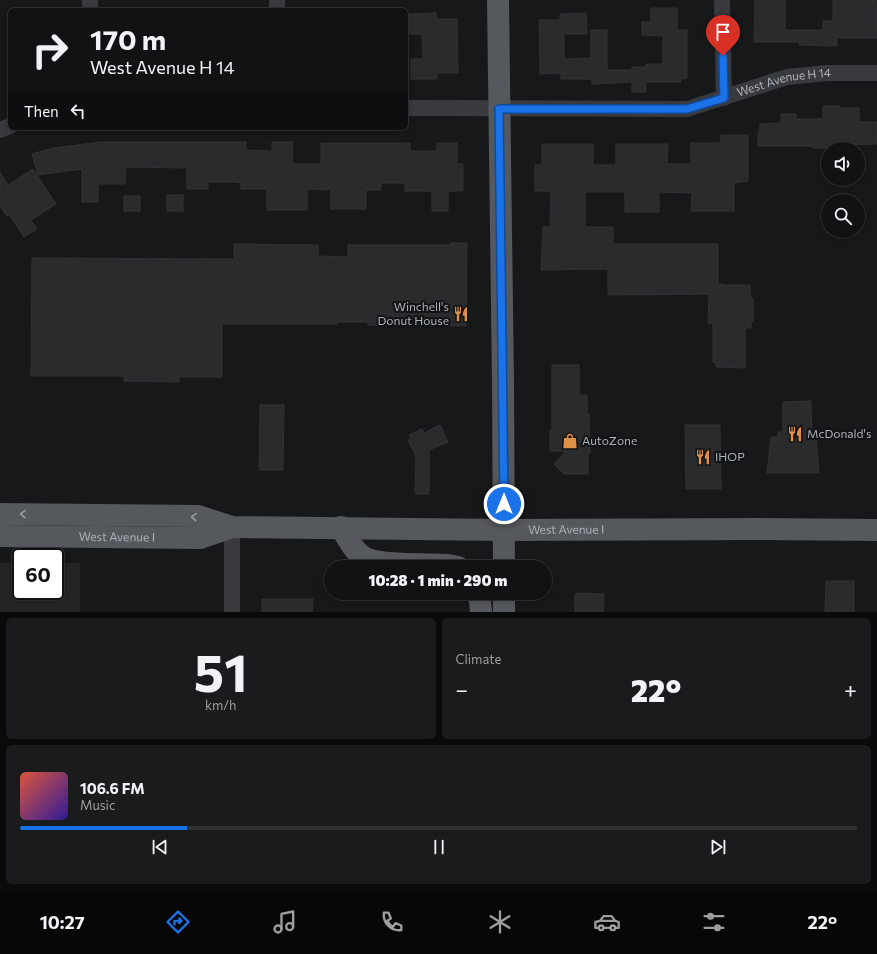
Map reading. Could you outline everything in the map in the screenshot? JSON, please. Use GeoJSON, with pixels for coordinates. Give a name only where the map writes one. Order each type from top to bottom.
{"type":"FeatureCollection","features":[{"type":"Feature","properties":{"kind":"main road"},"geometry":{"type":"LineString","coordinates":[[498,0],[504,560]]}},
{"type":"Feature","properties":{"kind":"main road","name":"West Avenue I"},"geometry":{"type":"LineString","coordinates":[[0,514],[198,516],[232,527],[341,527],[504,530],[877,530]]}},
{"type":"Feature","properties":{"kind":"main road"},"geometry":{"type":"LineString","coordinates":[[35,537],[41,529],[47,527],[101,527],[133,515]]}},
{"type":"Feature","properties":{"kind":"main road","name":"West Avenue I"},"geometry":{"type":"LineString","coordinates":[[0,536],[200,538],[232,527]]}},
{"type":"Feature","properties":{"kind":"main road"},"geometry":{"type":"LineString","coordinates":[[341,527],[351,545],[366,559],[371,560]]}},
{"type":"Feature","properties":{"kind":"main road"},"geometry":{"type":"LineString","coordinates":[[480,600],[481,612]]}},
{"type":"Feature","properties":{"kind":"main road"},"geometry":{"type":"LineString","coordinates":[[504,600],[504,612]]}},
{"type":"Feature","properties":{"kind":"street"},"geometry":{"type":"LineString","coordinates":[[722,0],[724,98]]}},
{"type":"Feature","properties":{"kind":"street","name":"West Avenue H 14"},"geometry":{"type":"LineString","coordinates":[[408,108],[687,109],[787,77],[827,73],[877,73]]}},
{"type":"Feature","properties":{"kind":"street"},"geometry":{"type":"LineString","coordinates":[[232,527],[232,612]]}},
{"type":"Feature","properties":{"kind":"shaded area"},"geometry":{"type":"Polygon","coordinates":[[[0,563],[12,563],[12,600],[64,600],[64,563],[80,563],[80,612],[0,612],[0,563]]]}},
{"type":"Feature","properties":{"kind":"building"},"geometry":{"type":"Polygon","coordinates":[[[755,0],[785,0],[785,30],[823,30],[823,21],[833,21],[833,0],[876,0],[877,38],[837,38],[837,46],[799,45],[799,42],[754,42],[755,0]]]}},
{"type":"Feature","properties":{"kind":"building"},"geometry":{"type":"Polygon","coordinates":[[[651,8],[677,8],[677,30],[687,30],[687,78],[681,79],[681,82],[646,82],[646,92],[632,92],[632,82],[592,84],[592,79],[561,79],[561,73],[540,74],[539,20],[560,20],[560,14],[586,13],[587,34],[564,34],[564,59],[591,58],[591,30],[607,30],[607,70],[632,70],[632,67],[646,67],[646,64],[663,64],[663,36],[642,35],[642,22],[651,22],[651,8]]]}},
{"type":"Feature","properties":{"kind":"building"},"geometry":{"type":"Polygon","coordinates":[[[436,13],[436,19],[457,19],[458,73],[437,73],[437,79],[411,79],[411,59],[423,59],[422,34],[410,34],[409,14],[436,13]]]}},
{"type":"Feature","properties":{"kind":"building"},"geometry":{"type":"Polygon","coordinates":[[[823,106],[859,108],[859,122],[877,122],[877,144],[865,144],[865,142],[821,142],[821,148],[813,148],[813,146],[758,146],[758,132],[760,132],[760,124],[781,123],[781,114],[796,114],[796,119],[823,119],[823,106]]]}},
{"type":"Feature","properties":{"kind":"building"},"geometry":{"type":"Polygon","coordinates":[[[721,135],[748,135],[748,181],[734,183],[734,211],[691,211],[692,193],[659,192],[659,212],[625,212],[625,192],[585,192],[585,227],[613,227],[613,244],[718,244],[718,284],[750,285],[751,299],[753,299],[753,321],[751,321],[751,328],[745,328],[745,368],[716,367],[716,362],[713,362],[713,323],[708,323],[709,294],[608,295],[608,269],[541,270],[543,227],[550,227],[551,191],[535,191],[535,165],[542,165],[542,144],[593,144],[593,165],[616,165],[616,144],[668,144],[667,164],[691,164],[691,143],[720,143],[721,135]]]}},
{"type":"Feature","properties":{"kind":"building"},"geometry":{"type":"Polygon","coordinates":[[[101,142],[246,142],[246,150],[272,151],[272,142],[293,142],[292,164],[321,164],[321,143],[410,143],[410,151],[437,151],[437,143],[457,143],[457,164],[463,164],[463,191],[448,191],[448,211],[432,211],[432,191],[405,191],[405,183],[381,183],[381,190],[366,190],[366,209],[331,209],[331,190],[307,189],[307,210],[267,210],[267,189],[241,189],[241,183],[234,182],[208,182],[208,189],[187,189],[187,168],[126,167],[125,184],[98,184],[98,202],[82,202],[82,169],[38,175],[32,154],[53,148],[101,142]]]}},
{"type":"Feature","properties":{"kind":"building"},"geometry":{"type":"Polygon","coordinates":[[[33,169],[56,204],[31,220],[37,229],[24,237],[9,214],[7,216],[0,206],[0,172],[8,185],[33,169]]]}},
{"type":"Feature","properties":{"kind":"building"},"geometry":{"type":"Polygon","coordinates":[[[167,195],[183,195],[183,211],[167,211],[167,195]]]}},
{"type":"Feature","properties":{"kind":"building"},"geometry":{"type":"Polygon","coordinates":[[[124,196],[140,196],[140,211],[124,211],[124,196]]]}},
{"type":"Feature","properties":{"kind":"building"},"geometry":{"type":"Polygon","coordinates":[[[450,243],[467,243],[466,326],[368,325],[368,322],[337,322],[337,324],[222,324],[222,377],[179,377],[179,382],[124,381],[124,376],[31,376],[32,258],[234,259],[234,244],[318,245],[318,256],[348,257],[348,245],[450,245],[450,243]]]}},
{"type":"Feature","properties":{"kind":"building","name":"AutoZone"},"geometry":{"type":"Polygon","coordinates":[[[552,365],[579,365],[579,395],[587,395],[587,414],[589,414],[590,454],[588,454],[588,474],[564,474],[554,464],[566,451],[550,451],[550,430],[552,430],[552,365]]]}},
{"type":"Feature","properties":{"kind":"building","name":"McDonald's"},"geometry":{"type":"Polygon","coordinates":[[[811,401],[812,436],[816,436],[819,473],[767,473],[771,437],[778,437],[778,432],[783,432],[783,402],[811,401]]]}},
{"type":"Feature","properties":{"kind":"building"},"geometry":{"type":"Polygon","coordinates":[[[260,405],[284,405],[283,470],[259,470],[260,405]]]}},
{"type":"Feature","properties":{"kind":"building"},"geometry":{"type":"Polygon","coordinates":[[[440,425],[448,442],[429,450],[429,494],[415,494],[416,456],[408,440],[411,439],[409,435],[422,429],[424,433],[440,425]]]}},
{"type":"Feature","properties":{"kind":"building","name":"IHOP"},"geometry":{"type":"Polygon","coordinates":[[[685,425],[720,425],[721,489],[686,489],[685,425]]]}},
{"type":"Feature","properties":{"kind":"building"},"geometry":{"type":"Polygon","coordinates":[[[826,581],[854,581],[854,612],[825,612],[826,581]]]}},
{"type":"Feature","properties":{"kind":"building"},"geometry":{"type":"Polygon","coordinates":[[[576,593],[604,594],[603,612],[575,612],[576,593]]]}},
{"type":"Feature","properties":{"kind":"building"},"geometry":{"type":"Polygon","coordinates":[[[262,599],[313,599],[312,612],[262,612],[262,599]]]}},
{"type":"Feature","properties":{"kind":"place","name":"Winchell's Donut House"},"geometry":{"type":"Point","coordinates":[461,314]}},
{"type":"Feature","properties":{"kind":"place","name":"McDonald's"},"geometry":{"type":"Point","coordinates":[795,434]}},
{"type":"Feature","properties":{"kind":"place","name":"AutoZone"},"geometry":{"type":"Point","coordinates":[570,441]}},
{"type":"Feature","properties":{"kind":"place","name":"IHOP"},"geometry":{"type":"Point","coordinates":[703,457]}},
{"type":"Feature","properties":{"kind":"route"},"geometry":{"type":"LineString","coordinates":[[504,504],[499,109],[687,109],[724,98],[723,56]]}}]}
